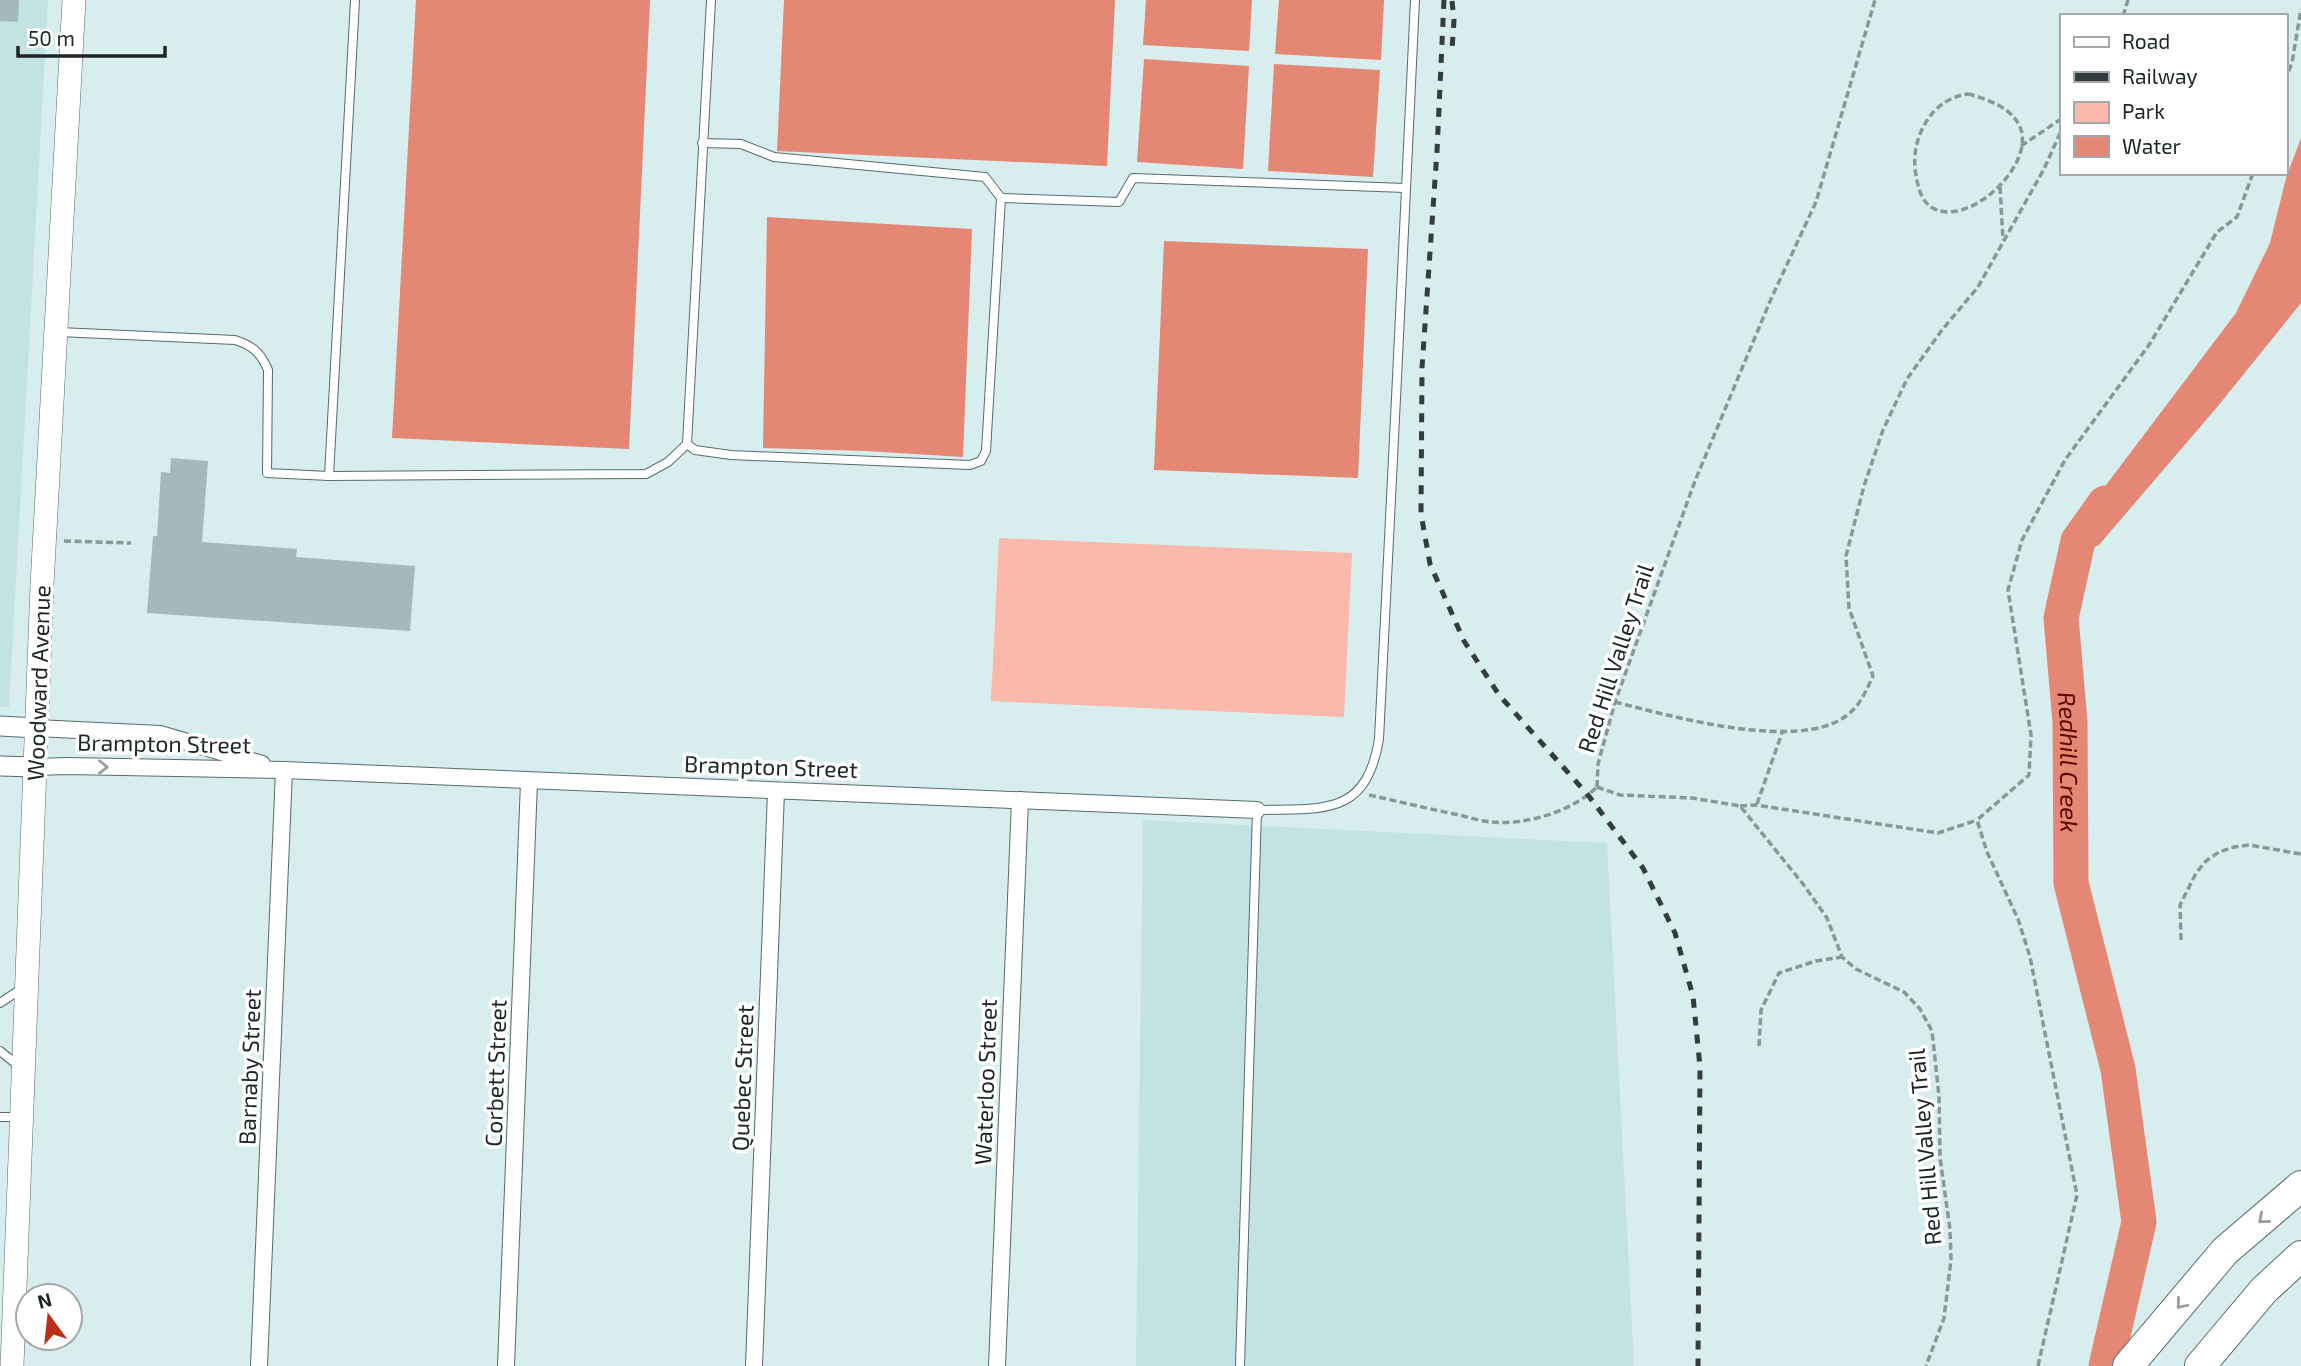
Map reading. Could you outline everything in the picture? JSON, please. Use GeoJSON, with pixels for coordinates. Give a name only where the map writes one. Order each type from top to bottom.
{"type":"FeatureCollection","features":[{"type":"Feature","properties":{"kind":"highway"},"geometry":{"type":"LineString","coordinates":[[2128,1366],[2225,1251],[2301,1186]]}},
{"type":"Feature","properties":{"kind":"highway"},"geometry":{"type":"LineString","coordinates":[[2200,1366],[2264,1290],[2301,1256]]}},
{"type":"Feature","properties":{"kind":"main road","name":"Woodward Avenue"},"geometry":{"type":"LineString","coordinates":[[12,1366],[11,1117],[23,1070],[44,541],[74,0]]}},
{"type":"Feature","properties":{"kind":"street","name":"Brampton Street"},"geometry":{"type":"LineString","coordinates":[[0,726],[160,734],[284,770]]}},
{"type":"Feature","properties":{"kind":"street","name":"Brampton Street"},"geometry":{"type":"LineString","coordinates":[[0,766],[284,770],[1257,810]]}},
{"type":"Feature","properties":{"kind":"street","name":"Barnaby Street"},"geometry":{"type":"LineString","coordinates":[[259,1366],[284,770]]}},
{"type":"Feature","properties":{"kind":"street","name":"Corbett Street"},"geometry":{"type":"LineString","coordinates":[[506,1366],[529,782]]}},
{"type":"Feature","properties":{"kind":"street","name":"Quebec Street"},"geometry":{"type":"LineString","coordinates":[[754,1366],[776,791]]}},
{"type":"Feature","properties":{"kind":"street","name":"Waterloo Street"},"geometry":{"type":"LineString","coordinates":[[997,1366],[1020,800]]}},
{"type":"Feature","properties":{"kind":"lane"},"geometry":{"type":"LineString","coordinates":[[329,476],[355,0]]}},
{"type":"Feature","properties":{"kind":"lane"},"geometry":{"type":"LineString","coordinates":[[56,332],[235,340],[246,343],[264,359],[268,370],[267,472],[329,476],[646,474],[668,462],[687,444],[711,0]]}},
{"type":"Feature","properties":{"kind":"lane"},"geometry":{"type":"LineString","coordinates":[[1240,1366],[1257,810],[1321,808],[1343,802],[1356,792],[1374,767],[1379,739],[1395,462],[1415,0]]}},
{"type":"Feature","properties":{"kind":"lane"},"geometry":{"type":"LineString","coordinates":[[687,444],[695,450],[731,455],[970,465],[981,461],[986,451],[1001,198],[985,177],[774,157],[741,144],[702,143]]}},
{"type":"Feature","properties":{"kind":"lane"},"geometry":{"type":"LineString","coordinates":[[1001,198],[1119,202],[1133,178],[1405,188]]}},
{"type":"Feature","properties":{"kind":"lane"},"geometry":{"type":"LineString","coordinates":[[0,1003],[26,986]]}},
{"type":"Feature","properties":{"kind":"lane"},"geometry":{"type":"LineString","coordinates":[[0,1051],[23,1070]]}},
{"type":"Feature","properties":{"kind":"path","name":"Red Hill Valley Trail"},"geometry":{"type":"LineString","coordinates":[[1875,0],[1816,202],[1695,481],[1615,702],[1598,764],[1597,787],[1620,795],[1692,798],[1740,806],[1756,805],[1938,833],[1977,820]]}},
{"type":"Feature","properties":{"kind":"path"},"geometry":{"type":"LineString","coordinates":[[2287,76],[2292,63],[2301,9]]}},
{"type":"Feature","properties":{"kind":"path"},"geometry":{"type":"LineString","coordinates":[[1968,94],[1989,101],[2011,115],[2019,124],[2022,134],[2018,158],[2000,187],[1973,205],[1948,211],[1936,210],[1920,194],[1913,160],[1919,135],[1944,101],[1955,95],[1968,94]]}},
{"type":"Feature","properties":{"kind":"path"},"geometry":{"type":"LineString","coordinates":[[2021,146],[2060,120]]}},
{"type":"Feature","properties":{"kind":"path"},"geometry":{"type":"LineString","coordinates":[[1615,702],[1694,722],[1783,730],[1815,730],[1845,716],[1864,697],[1873,677],[1849,608],[1846,556],[1864,486],[1883,430],[1907,379],[1942,330],[1978,287],[2044,169],[2060,133]]}},
{"type":"Feature","properties":{"kind":"path"},"geometry":{"type":"LineString","coordinates":[[2038,1366],[2077,1195],[2030,957],[2018,919],[1987,852],[1977,820],[2029,775],[2031,735],[2008,590],[2022,540],[2065,460],[2149,345],[2217,232],[2237,217],[2252,175]]}},
{"type":"Feature","properties":{"kind":"path"},"geometry":{"type":"LineString","coordinates":[[2000,187],[2004,242]]}},
{"type":"Feature","properties":{"kind":"path"},"geometry":{"type":"LineString","coordinates":[[44,541],[131,543]]}},
{"type":"Feature","properties":{"kind":"path"},"geometry":{"type":"LineString","coordinates":[[1756,805],[1783,730]]}},
{"type":"Feature","properties":{"kind":"path"},"geometry":{"type":"LineString","coordinates":[[1356,792],[1491,822],[1521,820],[1549,814],[1570,806],[1597,787]]}},
{"type":"Feature","properties":{"kind":"path"},"geometry":{"type":"LineString","coordinates":[[1740,806],[1804,884],[1827,918],[1842,957],[1816,961],[1779,973],[1761,1010],[1759,1046]]}},
{"type":"Feature","properties":{"kind":"path"},"geometry":{"type":"LineString","coordinates":[[2181,940],[2180,905],[2196,873],[2206,861],[2226,849],[2249,845],[2301,854]]}},
{"type":"Feature","properties":{"kind":"path","name":"Red Hill Valley Trail"},"geometry":{"type":"LineString","coordinates":[[1842,957],[1856,969],[1904,992],[1920,1009],[1932,1031],[1939,1096],[1940,1157],[1950,1230],[1951,1260],[1944,1318],[1926,1366]]}},
{"type":"Feature","properties":{"kind":"shaded area"},"geometry":{"type":"Polygon","coordinates":[[[0,0],[48,0],[9,707],[0,707],[0,0]]]}},
{"type":"Feature","properties":{"kind":"shaded area"},"geometry":{"type":"Polygon","coordinates":[[[1143,820],[1607,843],[1634,1366],[1136,1366],[1143,820]]]}},
{"type":"Feature","properties":{"kind":"green space"},"geometry":{"type":"Polygon","coordinates":[[[999,538],[1352,553],[1344,717],[991,701],[999,538]]]}},
{"type":"Feature","properties":{"kind":"water"},"geometry":{"type":"Polygon","coordinates":[[[416,0],[650,0],[629,449],[392,438],[416,0]]]}},
{"type":"Feature","properties":{"kind":"water"},"geometry":{"type":"Polygon","coordinates":[[[784,0],[1115,0],[1107,166],[777,151],[784,0]]]}},
{"type":"Feature","properties":{"kind":"water"},"geometry":{"type":"Polygon","coordinates":[[[1146,0],[1252,0],[1249,51],[1143,45],[1146,0]]]}},
{"type":"Feature","properties":{"kind":"water"},"geometry":{"type":"Polygon","coordinates":[[[1279,0],[1384,0],[1381,60],[1275,54],[1279,0]]]}},
{"type":"Feature","properties":{"kind":"water"},"geometry":{"type":"Polygon","coordinates":[[[1144,59],[1249,66],[1243,169],[1137,162],[1144,59]]]}},
{"type":"Feature","properties":{"kind":"water"},"geometry":{"type":"Polygon","coordinates":[[[1274,64],[1380,70],[1373,177],[1268,171],[1274,64]]]}},
{"type":"Feature","properties":{"kind":"water"},"geometry":{"type":"Polygon","coordinates":[[[2301,138],[2301,303],[2218,406],[2098,546],[2066,538],[2236,313],[2270,243],[2286,178],[2301,138]]]}},
{"type":"Feature","properties":{"kind":"water"},"geometry":{"type":"Polygon","coordinates":[[[767,217],[972,229],[963,457],[763,448],[767,217]]]}},
{"type":"Feature","properties":{"kind":"water"},"geometry":{"type":"Polygon","coordinates":[[[1164,241],[1368,249],[1358,478],[1154,470],[1164,241]]]}},
{"type":"Feature","properties":{"kind":"building"},"geometry":{"type":"Polygon","coordinates":[[[0,0],[19,0],[18,22],[0,21],[0,0]]]}},
{"type":"Feature","properties":{"kind":"building"},"geometry":{"type":"Polygon","coordinates":[[[171,458],[208,461],[202,542],[297,549],[296,557],[415,566],[410,631],[147,613],[153,536],[157,536],[161,472],[170,473],[171,458]]]}},
{"type":"Feature","properties":{"kind":"waterway","name":"Redhill Creek"},"geometry":{"type":"LineString","coordinates":[[2105,503],[2078,541],[2061,618],[2070,722],[2071,883],[2118,1069],[2139,1222],[2106,1366]]}},
{"type":"Feature","properties":{"kind":"railway"},"geometry":{"type":"LineString","coordinates":[[1444,0],[1422,368],[1421,514],[1430,564],[1464,641],[1499,695],[1588,795],[1643,868],[1675,933],[1693,996],[1700,1067],[1698,1366]]}},
{"type":"Feature","properties":{"kind":"railway"},"geometry":{"type":"LineString","coordinates":[[1452,1],[1452,50]]}}]}
